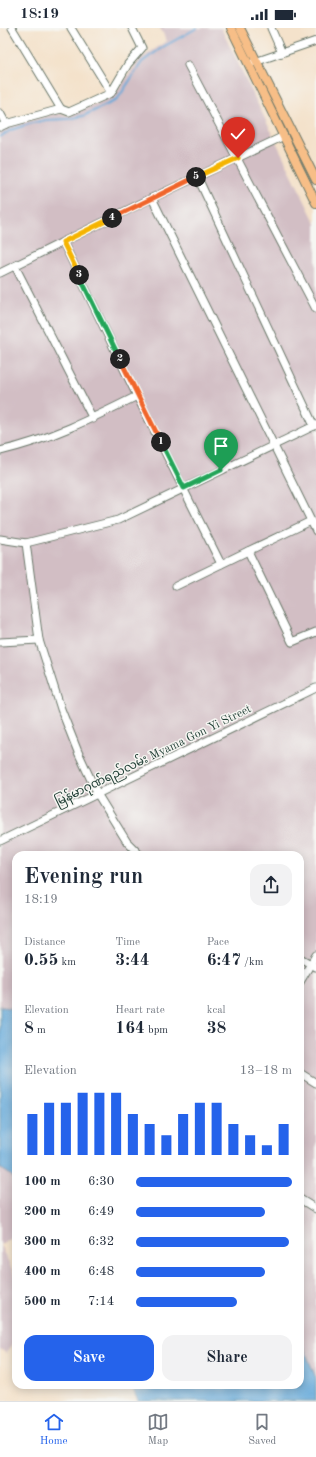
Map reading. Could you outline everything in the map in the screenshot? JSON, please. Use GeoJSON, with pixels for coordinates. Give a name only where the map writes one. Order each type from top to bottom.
{"type":"FeatureCollection","features":[{"type":"Feature","properties":{"kind":"main road"},"geometry":{"type":"LineString","coordinates":[[231,28],[252,63],[288,135],[316,203]]}},
{"type":"Feature","properties":{"kind":"main road"},"geometry":{"type":"LineString","coordinates":[[240,28],[252,63]]}},
{"type":"Feature","properties":{"kind":"main road"},"geometry":{"type":"LineString","coordinates":[[288,135],[316,180]]}},
{"type":"Feature","properties":{"kind":"street"},"geometry":{"type":"LineString","coordinates":[[12,28],[60,109]]}},
{"type":"Feature","properties":{"kind":"street"},"geometry":{"type":"LineString","coordinates":[[71,28],[111,93]]}},
{"type":"Feature","properties":{"kind":"street"},"geometry":{"type":"LineString","coordinates":[[0,113],[3,126],[60,109],[70,112],[111,93],[128,64],[142,48],[141,42],[132,28]]}},
{"type":"Feature","properties":{"kind":"street"},"geometry":{"type":"LineString","coordinates":[[271,28],[282,53]]}},
{"type":"Feature","properties":{"kind":"street"},"geometry":{"type":"LineString","coordinates":[[252,63],[316,41]]}},
{"type":"Feature","properties":{"kind":"street"},"geometry":{"type":"LineString","coordinates":[[188,66],[238,158],[316,309]]}},
{"type":"Feature","properties":{"kind":"street"},"geometry":{"type":"LineString","coordinates":[[0,274],[197,176],[288,135]]}},
{"type":"Feature","properties":{"kind":"street"},"geometry":{"type":"LineString","coordinates":[[0,539],[26,543],[118,520],[315,425],[197,176]]}},
{"type":"Feature","properties":{"kind":"street"},"geometry":{"type":"LineString","coordinates":[[152,198],[316,531]]}},
{"type":"Feature","properties":{"kind":"street"},"geometry":{"type":"LineString","coordinates":[[63,242],[137,396],[221,564]]}},
{"type":"Feature","properties":{"kind":"street"},"geometry":{"type":"LineString","coordinates":[[16,266],[93,418]]}},
{"type":"Feature","properties":{"kind":"street"},"geometry":{"type":"LineString","coordinates":[[0,451],[26,445],[65,431],[137,396]]}},
{"type":"Feature","properties":{"kind":"street"},"geometry":{"type":"LineString","coordinates":[[176,586],[311,521]]}},
{"type":"Feature","properties":{"kind":"street"},"geometry":{"type":"LineString","coordinates":[[26,543],[39,640],[61,709],[78,752],[98,795],[127,842],[136,851]]}},
{"type":"Feature","properties":{"kind":"street"},"geometry":{"type":"LineString","coordinates":[[248,551],[292,642],[316,632]]}},
{"type":"Feature","properties":{"kind":"street"},"geometry":{"type":"LineString","coordinates":[[0,642],[39,640]]}},
{"type":"Feature","properties":{"kind":"street","name":"မြန်မာဂုဏ်ရည်လမ်း Myama Gon Yi Street"},"geometry":{"type":"LineString","coordinates":[[0,841],[98,795],[316,688]]}},
{"type":"Feature","properties":{"kind":"street"},"geometry":{"type":"LineString","coordinates":[[304,977],[313,965],[316,955]]}},
{"type":"Feature","properties":{"kind":"street"},"geometry":{"type":"LineString","coordinates":[[304,960],[313,965]]}},
{"type":"Feature","properties":{"kind":"street"},"geometry":{"type":"LineString","coordinates":[[304,1076],[316,1083]]}},
{"type":"Feature","properties":{"kind":"street"},"geometry":{"type":"LineString","coordinates":[[304,1202],[316,1209]]}},
{"type":"Feature","properties":{"kind":"shaded area"},"geometry":{"type":"Polygon","coordinates":[[[160,28],[221,28],[316,224],[316,1378],[304,1349],[304,851],[12,851],[12,1009],[0,1006],[0,132],[11,126],[55,113],[69,115],[113,96],[140,59],[167,41],[160,28]]]}},
{"type":"Feature","properties":{"kind":"shaded area"},"geometry":{"type":"Polygon","coordinates":[[[0,1168],[12,1176],[12,1236],[0,1245],[0,1168]]]}},
{"type":"Feature","properties":{"kind":"shaded area"},"geometry":{"type":"Polygon","coordinates":[[[0,1245],[12,1270],[12,1345],[6,1353],[0,1349],[0,1245]]]}},
{"type":"Feature","properties":{"kind":"water"},"geometry":{"type":"Polygon","coordinates":[[[0,1006],[12,1009],[12,1176],[0,1168],[0,1006]]]}},
{"type":"Feature","properties":{"kind":"water"},"geometry":{"type":"Polygon","coordinates":[[[304,1349],[316,1378],[316,1401],[138,1401],[133,1389],[304,1389],[304,1349]]]}},
{"type":"Feature","properties":{"kind":"waterway"},"geometry":{"type":"LineString","coordinates":[[0,137],[11,130],[32,123],[83,116],[117,100],[142,62],[163,47],[197,28]]}},
{"type":"Feature","properties":{"kind":"route"},"geometry":{"type":"LineString","coordinates":[[221,470],[184,488],[137,396],[63,242],[197,176],[238,158]]}}]}
